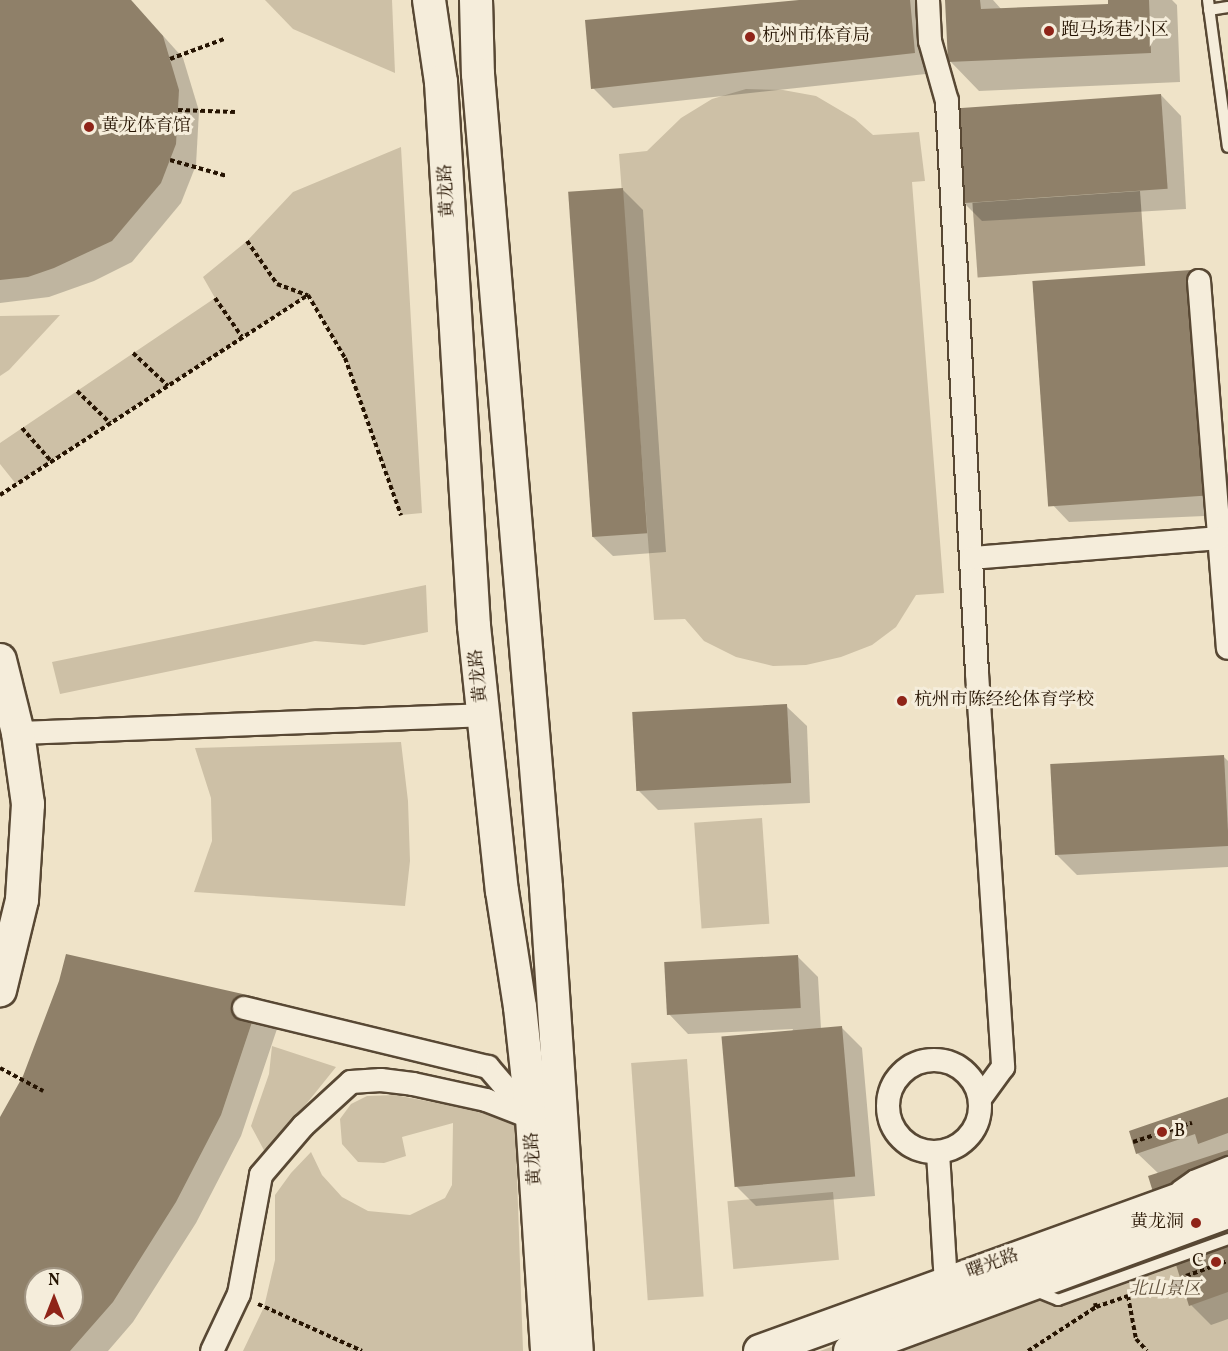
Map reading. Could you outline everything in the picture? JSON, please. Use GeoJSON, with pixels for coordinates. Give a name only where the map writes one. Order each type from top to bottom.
{"type":"FeatureCollection","features":[{"type":"Feature","properties":{"kind":"main road","name":"黄龙路"},"geometry":{"type":"LineString","coordinates":[[429,0],[441,82],[472,597],[502,891],[520,1007],[532,1118],[548,1351]]}},
{"type":"Feature","properties":{"kind":"main road"},"geometry":{"type":"LineString","coordinates":[[448,0],[478,74]]}},
{"type":"Feature","properties":{"kind":"main road","name":"黄龙路"},"geometry":{"type":"LineString","coordinates":[[476,0],[478,74],[546,888],[577,1351]]}},
{"type":"Feature","properties":{"kind":"main road"},"geometry":{"type":"LineString","coordinates":[[472,597],[484,611],[498,616],[512,608],[520,590]]}},
{"type":"Feature","properties":{"kind":"main road"},"geometry":{"type":"LineString","coordinates":[[0,660],[18,733],[28,804],[22,900],[0,990]]}},
{"type":"Feature","properties":{"kind":"main road","name":"曙光路"},"geometry":{"type":"LineString","coordinates":[[760,1351],[1228,1182]]}},
{"type":"Feature","properties":{"kind":"main road","name":"曙光路"},"geometry":{"type":"LineString","coordinates":[[850,1351],[1228,1212]]}},
{"type":"Feature","properties":{"kind":"street"},"geometry":{"type":"LineString","coordinates":[[928,0],[930,41],[947,100],[977,674],[1003,1067],[980,1099]]}},
{"type":"Feature","properties":{"kind":"street"},"geometry":{"type":"LineString","coordinates":[[1199,281],[1228,648]]}},
{"type":"Feature","properties":{"kind":"street"},"geometry":{"type":"LineString","coordinates":[[972,558],[1218,538]]}},
{"type":"Feature","properties":{"kind":"street"},"geometry":{"type":"LineString","coordinates":[[18,733],[484,715]]}},
{"type":"Feature","properties":{"kind":"street"},"geometry":{"type":"LineString","coordinates":[[244,1008],[488,1067],[532,1118]]}},
{"type":"Feature","properties":{"kind":"street"},"geometry":{"type":"LineString","coordinates":[[938,1059],[953,1063],[966,1072],[975,1084],[980,1099],[980,1114],[971,1135],[953,1149],[938,1153],[922,1151],[908,1145],[897,1135],[890,1121],[887,1106],[890,1091],[897,1077],[909,1067],[923,1061],[938,1059]]}},
{"type":"Feature","properties":{"kind":"street"},"geometry":{"type":"LineString","coordinates":[[212,1351],[238,1294],[261,1175],[303,1126],[351,1082],[381,1080],[413,1084],[486,1100],[532,1118]]}},
{"type":"Feature","properties":{"kind":"street"},"geometry":{"type":"LineString","coordinates":[[938,1153],[946,1282]]}},
{"type":"Feature","properties":{"kind":"lane"},"geometry":{"type":"LineString","coordinates":[[1228,7],[1209,5],[1228,147]]}},
{"type":"Feature","properties":{"kind":"lane"},"geometry":{"type":"LineString","coordinates":[[1143,1212],[1193,1176],[1228,1162]]}},
{"type":"Feature","properties":{"kind":"lane"},"geometry":{"type":"LineString","coordinates":[[1024,1287],[1058,1299],[1228,1239]]}},
{"type":"Feature","properties":{"kind":"path"},"geometry":{"type":"LineString","coordinates":[[170,59],[224,39]]}},
{"type":"Feature","properties":{"kind":"path"},"geometry":{"type":"LineString","coordinates":[[178,110],[236,112]]}},
{"type":"Feature","properties":{"kind":"path"},"geometry":{"type":"LineString","coordinates":[[170,159],[227,176]]}},
{"type":"Feature","properties":{"kind":"path"},"geometry":{"type":"LineString","coordinates":[[247,242],[277,284],[308,295],[345,358],[401,515]]}},
{"type":"Feature","properties":{"kind":"path"},"geometry":{"type":"LineString","coordinates":[[0,495],[308,295]]}},
{"type":"Feature","properties":{"kind":"path"},"geometry":{"type":"LineString","coordinates":[[215,297],[242,337]]}},
{"type":"Feature","properties":{"kind":"path"},"geometry":{"type":"LineString","coordinates":[[133,353],[168,386]]}},
{"type":"Feature","properties":{"kind":"path"},"geometry":{"type":"LineString","coordinates":[[77,391],[110,423]]}},
{"type":"Feature","properties":{"kind":"path"},"geometry":{"type":"LineString","coordinates":[[22,428],[51,461]]}},
{"type":"Feature","properties":{"kind":"path"},"geometry":{"type":"LineString","coordinates":[[0,1068],[43,1091]]}},
{"type":"Feature","properties":{"kind":"path"},"geometry":{"type":"LineString","coordinates":[[1133,1142],[1192,1123]]}},
{"type":"Feature","properties":{"kind":"path"},"geometry":{"type":"LineString","coordinates":[[1186,1276],[1228,1261]]}},
{"type":"Feature","properties":{"kind":"path"},"geometry":{"type":"LineString","coordinates":[[1091,1288],[1096,1307]]}},
{"type":"Feature","properties":{"kind":"path"},"geometry":{"type":"LineString","coordinates":[[238,1294],[362,1351]]}},
{"type":"Feature","properties":{"kind":"path"},"geometry":{"type":"LineString","coordinates":[[1028,1351],[1096,1307],[1128,1296],[1136,1339],[1147,1351]]}},
{"type":"Feature","properties":{"kind":"green space"},"geometry":{"type":"Polygon","coordinates":[[[265,0],[392,0],[395,73],[293,29],[265,0]]]}},
{"type":"Feature","properties":{"kind":"green space"},"geometry":{"type":"Polygon","coordinates":[[[746,89],[783,90],[816,96],[855,119],[873,135],[919,132],[925,181],[912,182],[944,593],[916,595],[896,627],[872,645],[841,657],[806,665],[773,666],[736,657],[704,641],[685,619],[654,620],[619,154],[647,151],[681,118],[712,99],[746,89]]]}},
{"type":"Feature","properties":{"kind":"green space"},"geometry":{"type":"Polygon","coordinates":[[[401,147],[422,513],[401,515],[345,358],[308,295],[16,484],[0,464],[0,443],[215,298],[203,277],[247,241],[293,192],[401,147]]]}},
{"type":"Feature","properties":{"kind":"green space"},"geometry":{"type":"Polygon","coordinates":[[[60,315],[9,370],[0,376],[0,316],[60,315]]]}},
{"type":"Feature","properties":{"kind":"green space"},"geometry":{"type":"Polygon","coordinates":[[[426,585],[428,632],[364,645],[315,641],[60,694],[52,662],[426,585]]]}},
{"type":"Feature","properties":{"kind":"green space"},"geometry":{"type":"Polygon","coordinates":[[[401,742],[408,801],[410,861],[405,906],[194,892],[212,841],[211,798],[195,748],[401,742]]]}},
{"type":"Feature","properties":{"kind":"green space"},"geometry":{"type":"Polygon","coordinates":[[[762,818],[769,924],[702,928],[694,823],[762,818]]]}},
{"type":"Feature","properties":{"kind":"green space"},"geometry":{"type":"Polygon","coordinates":[[[272,1046],[336,1067],[266,1154],[251,1126],[269,1074],[272,1046]]]}},
{"type":"Feature","properties":{"kind":"green space"},"geometry":{"type":"Polygon","coordinates":[[[687,1059],[704,1296],[648,1300],[631,1063],[687,1059]]]}},
{"type":"Feature","properties":{"kind":"green space"},"geometry":{"type":"Polygon","coordinates":[[[395,1095],[515,1118],[523,1351],[243,1351],[264,1307],[275,1260],[275,1195],[291,1173],[311,1152],[322,1175],[342,1197],[368,1211],[410,1215],[445,1198],[452,1185],[453,1123],[402,1137],[406,1156],[384,1163],[358,1162],[342,1144],[340,1119],[351,1104],[367,1096],[395,1095]]]}},
{"type":"Feature","properties":{"kind":"green space"},"geometry":{"type":"Polygon","coordinates":[[[833,1192],[839,1260],[733,1269],[727,1201],[833,1192]]]}},
{"type":"Feature","properties":{"kind":"green space","name":"北山景区"},"geometry":{"type":"Polygon","coordinates":[[[1228,1203],[1228,1351],[820,1351],[1228,1203]]]}},
{"type":"Feature","properties":{"kind":"shaded area"},"geometry":{"type":"Polygon","coordinates":[[[1140,191],[1145,266],[978,278],[972,203],[1140,191]]]}},
{"type":"Feature","properties":{"kind":"building","name":"黄龙体育馆"},"geometry":{"type":"Polygon","coordinates":[[[0,0],[131,0],[163,36],[179,90],[176,144],[161,183],[112,241],[54,268],[28,277],[0,280],[0,0]]]}},
{"type":"Feature","properties":{"kind":"building","name":"杭州市体育局"},"geometry":{"type":"Polygon","coordinates":[[[799,0],[910,0],[915,53],[591,89],[585,20],[799,0]]]}},
{"type":"Feature","properties":{"kind":"building","name":"跑马场巷小区"},"geometry":{"type":"Polygon","coordinates":[[[945,0],[980,0],[981,9],[1108,4],[1108,0],[1149,0],[1151,53],[948,62],[945,0]]]}},
{"type":"Feature","properties":{"kind":"building"},"geometry":{"type":"Polygon","coordinates":[[[1161,94],[1168,189],[961,203],[955,108],[1161,94]]]}},
{"type":"Feature","properties":{"kind":"building"},"geometry":{"type":"Polygon","coordinates":[[[623,188],[647,533],[592,537],[568,192],[623,188]]]}},
{"type":"Feature","properties":{"kind":"building"},"geometry":{"type":"Polygon","coordinates":[[[1191,270],[1207,495],[1048,507],[1032,281],[1191,270]]]}},
{"type":"Feature","properties":{"kind":"building"},"geometry":{"type":"Polygon","coordinates":[[[787,704],[791,783],[636,791],[632,712],[787,704]]]}},
{"type":"Feature","properties":{"kind":"building"},"geometry":{"type":"Polygon","coordinates":[[[1224,755],[1228,846],[1055,855],[1050,764],[1224,755]]]}},
{"type":"Feature","properties":{"kind":"building"},"geometry":{"type":"Polygon","coordinates":[[[66,954],[260,998],[221,1115],[176,1202],[113,1302],[70,1351],[0,1351],[0,1117],[23,1076],[59,981],[66,954]]]}},
{"type":"Feature","properties":{"kind":"building"},"geometry":{"type":"Polygon","coordinates":[[[798,955],[801,1008],[667,1015],[664,962],[798,955]]]}},
{"type":"Feature","properties":{"kind":"building"},"geometry":{"type":"Polygon","coordinates":[[[842,1026],[855,1176],[735,1187],[721,1037],[842,1026]]]}},
{"type":"Feature","properties":{"kind":"building"},"geometry":{"type":"Polygon","coordinates":[[[1228,1097],[1228,1133],[1198,1144],[1195,1134],[1136,1154],[1129,1131],[1228,1097]]]}},
{"type":"Feature","properties":{"kind":"building","name":"黄龙洞"},"geometry":{"type":"Polygon","coordinates":[[[1228,1150],[1228,1292],[1189,1306],[1148,1176],[1228,1150]]]}},
{"type":"Feature","properties":{"kind":"place","name":"跑马场巷小区"},"geometry":{"type":"Point","coordinates":[1049,31]}},
{"type":"Feature","properties":{"kind":"place","name":"杭州市体育局"},"geometry":{"type":"Point","coordinates":[750,37]}},
{"type":"Feature","properties":{"kind":"place","name":"黄龙体育馆"},"geometry":{"type":"Point","coordinates":[89,127]}},
{"type":"Feature","properties":{"kind":"place","name":"杭州市陈经纶体育学校"},"geometry":{"type":"Point","coordinates":[902,701]}},
{"type":"Feature","properties":{"kind":"place","name":"B"},"geometry":{"type":"Point","coordinates":[1162,1132]}},
{"type":"Feature","properties":{"kind":"place","name":"黄龙洞"},"geometry":{"type":"Point","coordinates":[1196,1223]}},
{"type":"Feature","properties":{"kind":"place","name":"C"},"geometry":{"type":"Point","coordinates":[1216,1262]}}]}
